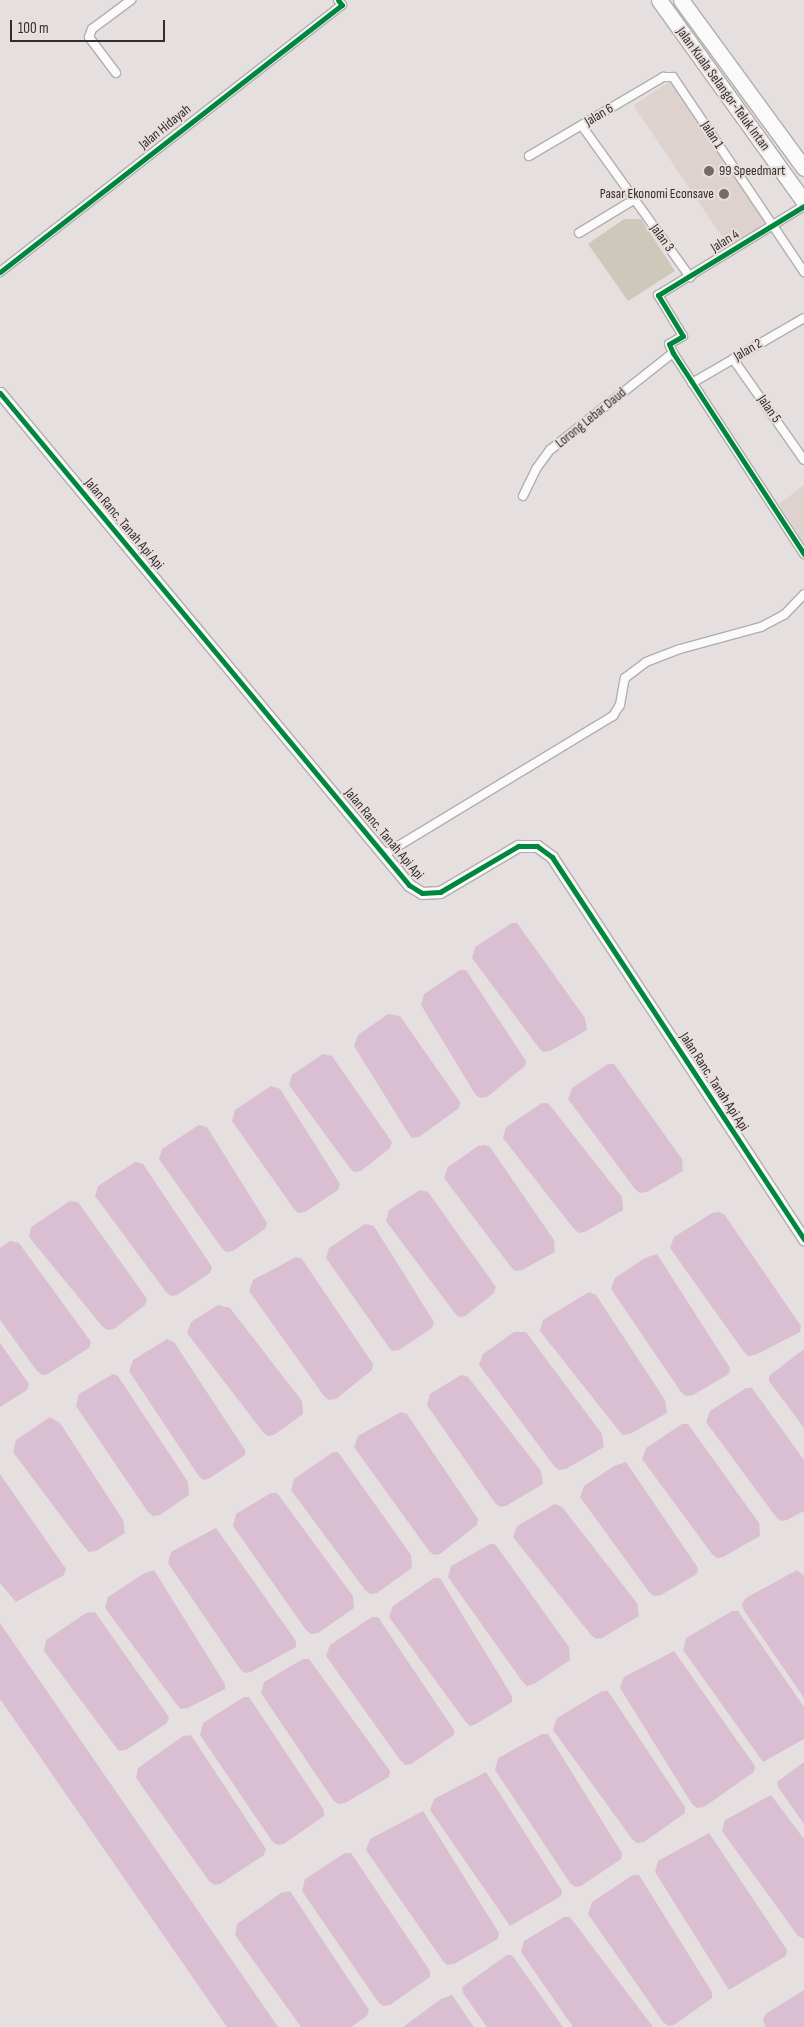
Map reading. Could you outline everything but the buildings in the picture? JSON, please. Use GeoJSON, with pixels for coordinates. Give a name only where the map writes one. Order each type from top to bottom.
{"type":"FeatureCollection","features":[{"type":"Feature","properties":{"kind":"highway","name":"Jalan Kuala Selangor-Teluk Intan"},"geometry":{"type":"LineString","coordinates":[[659,0],[804,204]]}},
{"type":"Feature","properties":{"kind":"highway","name":"Jalan Kuala Selangor-Teluk Intan"},"geometry":{"type":"LineString","coordinates":[[680,0],[802,160]]}},
{"type":"Feature","properties":{"kind":"street"},"geometry":{"type":"LineString","coordinates":[[116,72],[89,37],[92,29],[131,0]]}},
{"type":"Feature","properties":{"kind":"street","name":"Jalan Hidayah"},"geometry":{"type":"LineString","coordinates":[[0,272],[342,2]]}},
{"type":"Feature","properties":{"kind":"street","name":"Jalan 6"},"geometry":{"type":"LineString","coordinates":[[529,156],[670,76]]}},
{"type":"Feature","properties":{"kind":"street","name":"Jalan 1"},"geometry":{"type":"LineString","coordinates":[[670,76],[675,78],[804,272]]}},
{"type":"Feature","properties":{"kind":"street","name":"Jalan 3"},"geometry":{"type":"LineString","coordinates":[[582,126],[690,276]]}},
{"type":"Feature","properties":{"kind":"street"},"geometry":{"type":"LineString","coordinates":[[579,233],[634,199]]}},
{"type":"Feature","properties":{"kind":"street","name":"Jalan 4"},"geometry":{"type":"LineString","coordinates":[[673,353],[669,344],[683,336],[658,295],[772,226],[804,204]]}},
{"type":"Feature","properties":{"kind":"street","name":"Jalan 2"},"geometry":{"type":"LineString","coordinates":[[692,383],[804,318]]}},
{"type":"Feature","properties":{"kind":"street"},"geometry":{"type":"LineString","coordinates":[[673,353],[775,504],[804,554]]}},
{"type":"Feature","properties":{"kind":"street","name":"Lorong Lebar Daud"},"geometry":{"type":"LineString","coordinates":[[523,496],[536,469],[550,450],[673,353]]}},
{"type":"Feature","properties":{"kind":"street","name":"Jalan 5"},"geometry":{"type":"LineString","coordinates":[[733,359],[804,460]]}},
{"type":"Feature","properties":{"kind":"street","name":"Jalan Ranc. Tanah Api Api"},"geometry":{"type":"LineString","coordinates":[[0,393],[409,885],[431,894],[440,892],[518,846],[537,846],[546,850],[804,1239]]}},
{"type":"Feature","properties":{"kind":"street"},"geometry":{"type":"LineString","coordinates":[[385,854],[614,716],[620,705],[625,678],[646,662],[680,649],[761,627],[784,614],[804,594]]}},
{"type":"Feature","properties":{"kind":"shaded area"},"geometry":{"type":"Polygon","coordinates":[[[670,81],[766,223],[729,247],[634,106],[670,81]]]}},
{"type":"Feature","properties":{"kind":"shaded area"},"geometry":{"type":"Polygon","coordinates":[[[624,219],[641,219],[675,271],[628,301],[588,244],[624,219]]]}},
{"type":"Feature","properties":{"kind":"shaded area"},"geometry":{"type":"Polygon","coordinates":[[[804,485],[804,544],[779,504],[804,485]]]}},
{"type":"Feature","properties":{"kind":"shaded area"},"geometry":{"type":"Polygon","coordinates":[[[512,923],[517,923],[585,1018],[587,1030],[550,1051],[543,1052],[539,1048],[472,958],[475,947],[512,923]]]}},
{"type":"Feature","properties":{"kind":"shaded area"},"geometry":{"type":"Polygon","coordinates":[[[460,970],[466,970],[526,1061],[525,1066],[487,1097],[480,1098],[475,1094],[421,1005],[424,994],[460,970]]]}},
{"type":"Feature","properties":{"kind":"shaded area"},"geometry":{"type":"Polygon","coordinates":[[[388,1014],[400,1016],[460,1102],[459,1108],[419,1137],[412,1138],[408,1133],[354,1046],[358,1035],[388,1014]]]}},
{"type":"Feature","properties":{"kind":"shaded area"},"geometry":{"type":"Polygon","coordinates":[[[323,1054],[332,1056],[392,1142],[390,1148],[361,1171],[354,1172],[349,1167],[289,1085],[292,1075],[323,1054]]]}},
{"type":"Feature","properties":{"kind":"shaded area"},"geometry":{"type":"Polygon","coordinates":[[[608,1064],[614,1064],[682,1159],[683,1171],[647,1192],[640,1193],[635,1189],[568,1099],[572,1088],[608,1064]]]}},
{"type":"Feature","properties":{"kind":"shaded area"},"geometry":{"type":"Polygon","coordinates":[[[271,1086],[280,1089],[340,1184],[338,1190],[305,1212],[298,1213],[294,1209],[232,1121],[235,1110],[271,1086]]]}},
{"type":"Feature","properties":{"kind":"shaded area"},"geometry":{"type":"Polygon","coordinates":[[[542,1103],[548,1103],[622,1197],[623,1210],[585,1232],[579,1233],[574,1229],[503,1138],[506,1127],[542,1103]]]}},
{"type":"Feature","properties":{"kind":"shaded area"},"geometry":{"type":"Polygon","coordinates":[[[199,1125],[207,1127],[267,1223],[265,1229],[233,1251],[226,1252],[221,1247],[159,1159],[162,1149],[199,1125]]]}},
{"type":"Feature","properties":{"kind":"shaded area"},"geometry":{"type":"Polygon","coordinates":[[[485,1145],[490,1147],[554,1240],[555,1252],[522,1270],[515,1271],[511,1267],[444,1178],[448,1167],[478,1146],[485,1145]]]}},
{"type":"Feature","properties":{"kind":"shaded area"},"geometry":{"type":"Polygon","coordinates":[[[135,1162],[143,1164],[212,1267],[210,1273],[177,1295],[171,1296],[166,1292],[95,1196],[98,1186],[135,1162]]]}},
{"type":"Feature","properties":{"kind":"shaded area"},"geometry":{"type":"Polygon","coordinates":[[[420,1190],[428,1192],[496,1287],[494,1293],[465,1316],[459,1317],[454,1312],[386,1221],[389,1210],[420,1190]]]}},
{"type":"Feature","properties":{"kind":"shaded area"},"geometry":{"type":"Polygon","coordinates":[[[70,1201],[78,1202],[147,1299],[145,1305],[114,1329],[107,1330],[102,1326],[29,1237],[31,1227],[70,1201]]]}},
{"type":"Feature","properties":{"kind":"shaded area"},"geometry":{"type":"Polygon","coordinates":[[[712,1213],[724,1214],[801,1326],[800,1332],[755,1355],[748,1356],[744,1352],[670,1248],[674,1237],[712,1213]]]}},
{"type":"Feature","properties":{"kind":"shaded area"},"geometry":{"type":"Polygon","coordinates":[[[365,1224],[374,1226],[434,1322],[432,1328],[399,1350],[392,1351],[388,1346],[326,1258],[329,1248],[365,1224]]]}},
{"type":"Feature","properties":{"kind":"shaded area"},"geometry":{"type":"Polygon","coordinates":[[[10,1241],[19,1243],[91,1342],[89,1348],[48,1374],[42,1375],[37,1371],[0,1320],[0,1248],[10,1241]]]}},
{"type":"Feature","properties":{"kind":"shaded area"},"geometry":{"type":"Polygon","coordinates":[[[657,1254],[730,1368],[729,1374],[693,1395],[686,1396],[681,1392],[611,1289],[615,1278],[645,1258],[657,1254]]]}},
{"type":"Feature","properties":{"kind":"shaded area"},"geometry":{"type":"Polygon","coordinates":[[[296,1257],[302,1259],[373,1364],[372,1370],[336,1399],[329,1400],[324,1396],[249,1291],[253,1280],[296,1257]]]}},
{"type":"Feature","properties":{"kind":"shaded area"},"geometry":{"type":"Polygon","coordinates":[[[589,1292],[596,1295],[665,1400],[667,1413],[630,1434],[623,1435],[619,1431],[540,1331],[543,1320],[589,1292]]]}},
{"type":"Feature","properties":{"kind":"shaded area"},"geometry":{"type":"Polygon","coordinates":[[[218,1305],[230,1308],[302,1401],[303,1414],[274,1435],[268,1436],[263,1432],[187,1333],[191,1322],[218,1305]]]}},
{"type":"Feature","properties":{"kind":"shaded area"},"geometry":{"type":"Polygon","coordinates":[[[514,1332],[526,1332],[602,1434],[604,1447],[566,1469],[559,1470],[554,1466],[479,1365],[483,1354],[514,1332]]]}},
{"type":"Feature","properties":{"kind":"shaded area"},"geometry":{"type":"Polygon","coordinates":[[[167,1339],[174,1342],[245,1450],[245,1455],[210,1478],[203,1480],[129,1371],[133,1360],[167,1339]]]}},
{"type":"Feature","properties":{"kind":"shaded area"},"geometry":{"type":"Polygon","coordinates":[[[0,1343],[29,1384],[27,1390],[0,1407],[0,1343]]]}},
{"type":"Feature","properties":{"kind":"shaded area"},"geometry":{"type":"Polygon","coordinates":[[[804,1349],[804,1428],[769,1381],[769,1376],[804,1349]]]}},
{"type":"Feature","properties":{"kind":"shaded area"},"geometry":{"type":"Polygon","coordinates":[[[113,1374],[118,1376],[188,1482],[189,1495],[160,1515],[153,1516],[148,1512],[76,1406],[79,1394],[113,1374]]]}},
{"type":"Feature","properties":{"kind":"shaded area"},"geometry":{"type":"Polygon","coordinates":[[[461,1375],[468,1377],[541,1471],[543,1484],[506,1506],[500,1507],[495,1503],[427,1405],[430,1394],[461,1375]]]}},
{"type":"Feature","properties":{"kind":"shaded area"},"geometry":{"type":"Polygon","coordinates":[[[746,1388],[752,1388],[804,1460],[804,1511],[787,1520],[781,1521],[776,1517],[706,1422],[710,1411],[746,1388]]]}},
{"type":"Feature","properties":{"kind":"shaded area"},"geometry":{"type":"Polygon","coordinates":[[[401,1412],[407,1414],[478,1519],[477,1525],[440,1554],[434,1555],[429,1551],[354,1447],[358,1436],[401,1412]]]}},
{"type":"Feature","properties":{"kind":"shaded area"},"geometry":{"type":"Polygon","coordinates":[[[50,1417],[60,1423],[123,1520],[125,1533],[96,1551],[89,1552],[85,1548],[13,1452],[16,1440],[50,1417]]]}},
{"type":"Feature","properties":{"kind":"shaded area"},"geometry":{"type":"Polygon","coordinates":[[[682,1424],[688,1424],[759,1523],[760,1536],[723,1557],[717,1558],[712,1554],[642,1459],[646,1448],[682,1424]]]}},
{"type":"Feature","properties":{"kind":"shaded area"},"geometry":{"type":"Polygon","coordinates":[[[333,1452],[338,1452],[411,1555],[412,1568],[377,1593],[370,1594],[365,1590],[291,1490],[294,1479],[333,1452]]]}},
{"type":"Feature","properties":{"kind":"shaded area"},"geometry":{"type":"Polygon","coordinates":[[[626,1462],[698,1568],[697,1574],[661,1595],[654,1596],[649,1592],[580,1497],[584,1486],[614,1466],[626,1462]]]}},
{"type":"Feature","properties":{"kind":"shaded area"},"geometry":{"type":"Polygon","coordinates":[[[0,1474],[66,1569],[64,1575],[16,1602],[0,1583],[0,1474]]]}},
{"type":"Feature","properties":{"kind":"shaded area"},"geometry":{"type":"Polygon","coordinates":[[[271,1493],[277,1493],[353,1596],[354,1608],[318,1633],[311,1634],[306,1630],[233,1526],[236,1514],[271,1493]]]}},
{"type":"Feature","properties":{"kind":"shaded area"},"geometry":{"type":"Polygon","coordinates":[[[555,1504],[562,1507],[637,1603],[639,1616],[602,1638],[596,1639],[591,1635],[513,1537],[517,1526],[555,1504]]]}},
{"type":"Feature","properties":{"kind":"shaded area"},"geometry":{"type":"Polygon","coordinates":[[[216,1528],[296,1641],[296,1647],[251,1672],[244,1673],[240,1669],[168,1563],[171,1552],[216,1528]]]}},
{"type":"Feature","properties":{"kind":"shaded area"},"geometry":{"type":"Polygon","coordinates":[[[490,1544],[495,1544],[569,1647],[570,1660],[534,1684],[527,1686],[522,1681],[448,1577],[451,1566],[490,1544]]]}},
{"type":"Feature","properties":{"kind":"shaded area"},"geometry":{"type":"Polygon","coordinates":[[[154,1570],[225,1684],[225,1689],[188,1708],[181,1709],[177,1705],[105,1608],[108,1597],[143,1574],[154,1570]]]}},
{"type":"Feature","properties":{"kind":"shaded area"},"geometry":{"type":"Polygon","coordinates":[[[797,1570],[804,1576],[804,1698],[743,1609],[742,1604],[746,1598],[797,1570]]]}},
{"type":"Feature","properties":{"kind":"shaded area"},"geometry":{"type":"Polygon","coordinates":[[[434,1578],[440,1578],[512,1696],[512,1702],[470,1726],[389,1617],[393,1606],[434,1578]]]}},
{"type":"Feature","properties":{"kind":"shaded area"},"geometry":{"type":"Polygon","coordinates":[[[732,1611],[738,1611],[804,1707],[804,1739],[763,1762],[683,1650],[686,1638],[732,1611]]]}},
{"type":"Feature","properties":{"kind":"shaded area"},"geometry":{"type":"Polygon","coordinates":[[[95,1612],[169,1717],[167,1723],[126,1750],[119,1751],[44,1651],[46,1640],[86,1613],[95,1612]]]}},
{"type":"Feature","properties":{"kind":"shaded area"},"geometry":{"type":"Polygon","coordinates":[[[372,1617],[378,1617],[454,1730],[454,1735],[411,1764],[405,1765],[400,1760],[326,1656],[330,1645],[372,1617]]]}},
{"type":"Feature","properties":{"kind":"shaded area"},"geometry":{"type":"Polygon","coordinates":[[[0,1623],[278,2027],[227,2027],[0,1699],[0,1623]]]}},
{"type":"Feature","properties":{"kind":"shaded area"},"geometry":{"type":"Polygon","coordinates":[[[674,1651],[755,1766],[754,1772],[704,1807],[697,1808],[692,1804],[620,1688],[624,1677],[674,1651]]]}},
{"type":"Feature","properties":{"kind":"shaded area"},"geometry":{"type":"Polygon","coordinates":[[[303,1659],[309,1659],[390,1771],[389,1777],[345,1803],[338,1804],[333,1800],[261,1693],[264,1682],[303,1659]]]}},
{"type":"Feature","properties":{"kind":"shaded area"},"geometry":{"type":"Polygon","coordinates":[[[602,1691],[608,1691],[685,1807],[685,1813],[644,1842],[637,1843],[632,1839],[553,1730],[557,1718],[602,1691]]]}},
{"type":"Feature","properties":{"kind":"shaded area"},"geometry":{"type":"Polygon","coordinates":[[[244,1697],[249,1697],[324,1810],[324,1816],[284,1844],[277,1845],[272,1841],[200,1735],[203,1723],[244,1697]]]}},
{"type":"Feature","properties":{"kind":"shaded area"},"geometry":{"type":"Polygon","coordinates":[[[542,1734],[548,1734],[622,1853],[621,1859],[581,1886],[575,1887],[570,1883],[495,1770],[498,1758],[542,1734]]]}},
{"type":"Feature","properties":{"kind":"shaded area"},"geometry":{"type":"Polygon","coordinates":[[[191,1735],[266,1849],[264,1855],[220,1884],[214,1885],[209,1881],[136,1778],[138,1768],[183,1736],[191,1735]]]}},
{"type":"Feature","properties":{"kind":"shaded area"},"geometry":{"type":"Polygon","coordinates":[[[804,1762],[804,1824],[778,1787],[777,1782],[804,1762]]]}},
{"type":"Feature","properties":{"kind":"shaded area"},"geometry":{"type":"Polygon","coordinates":[[[486,1772],[562,1891],[561,1896],[510,1926],[430,1810],[434,1799],[486,1772]]]}},
{"type":"Feature","properties":{"kind":"shaded area"},"geometry":{"type":"Polygon","coordinates":[[[771,1795],[804,1839],[804,1939],[798,1936],[722,1831],[725,1820],[771,1795]]]}},
{"type":"Feature","properties":{"kind":"shaded area"},"geometry":{"type":"Polygon","coordinates":[[[423,1811],[499,1933],[498,1939],[454,1964],[447,1965],[443,1961],[366,1850],[370,1839],[423,1811]]]}},
{"type":"Feature","properties":{"kind":"shaded area"},"geometry":{"type":"Polygon","coordinates":[[[709,1833],[787,1950],[786,1956],[729,1990],[655,1872],[658,1861],[709,1833]]]}},
{"type":"Feature","properties":{"kind":"shaded area"},"geometry":{"type":"Polygon","coordinates":[[[345,1853],[351,1853],[430,1971],[430,1977],[390,2005],[383,2006],[378,2002],[302,1891],[305,1879],[345,1853]]]}},
{"type":"Feature","properties":{"kind":"shaded area"},"geometry":{"type":"Polygon","coordinates":[[[633,1875],[639,1875],[712,1992],[712,1998],[674,2025],[668,2026],[663,2022],[588,1914],[592,1902],[633,1875]]]}},
{"type":"Feature","properties":{"kind":"shaded area"},"geometry":{"type":"Polygon","coordinates":[[[290,1891],[369,2010],[367,2016],[351,2027],[301,2027],[235,1935],[237,1924],[281,1893],[290,1891]]]}},
{"type":"Feature","properties":{"kind":"shaded area"},"geometry":{"type":"Polygon","coordinates":[[[564,1917],[570,1917],[653,2027],[573,2027],[521,1952],[524,1941],[564,1917]]]}},
{"type":"Feature","properties":{"kind":"shaded area"},"geometry":{"type":"Polygon","coordinates":[[[507,1955],[512,1955],[563,2027],[487,2027],[463,1993],[462,1987],[507,1955]]]}},
{"type":"Feature","properties":{"kind":"shaded area"},"geometry":{"type":"Polygon","coordinates":[[[804,1990],[804,2027],[765,2027],[763,2018],[767,2013],[804,1990]]]}},
{"type":"Feature","properties":{"kind":"shaded area"},"geometry":{"type":"Polygon","coordinates":[[[452,1995],[474,2027],[403,2027],[441,1999],[452,1995]]]}},
{"type":"Feature","properties":{"kind":"cycle path"},"geometry":{"type":"LineString","coordinates":[[0,272],[342,5],[338,0]]}},
{"type":"Feature","properties":{"kind":"cycle path"},"geometry":{"type":"LineString","coordinates":[[804,206],[658,295],[683,336],[669,344],[673,353],[804,554]]}},
{"type":"Feature","properties":{"kind":"cycle path"},"geometry":{"type":"LineString","coordinates":[[0,393],[409,885],[422,893],[440,892],[518,846],[537,846],[552,857],[804,1239]]}},
{"type":"Feature","properties":{"kind":"place","name":"99 Speedmart"},"geometry":{"type":"Point","coordinates":[709,171]}},
{"type":"Feature","properties":{"kind":"place","name":"Pasar Ekonomi Econsave"},"geometry":{"type":"Point","coordinates":[724,194]}}]}
